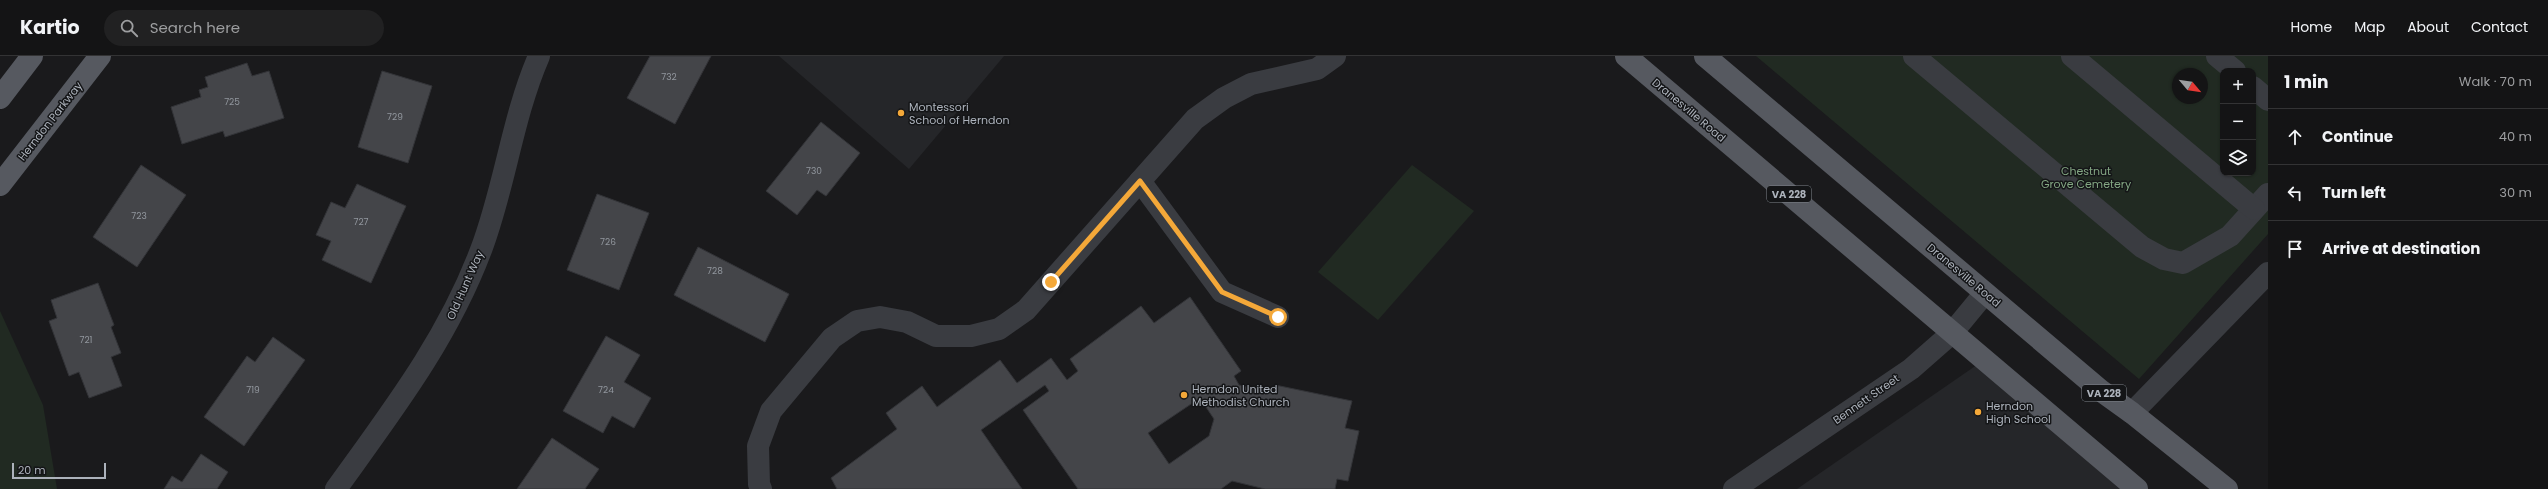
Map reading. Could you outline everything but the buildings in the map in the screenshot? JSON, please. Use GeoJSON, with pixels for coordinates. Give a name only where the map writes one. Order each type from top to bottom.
{"type":"FeatureCollection","features":[{"type":"Feature","properties":{"kind":"main road"},"geometry":{"type":"LineString","coordinates":[[0,98],[32,56]]}},
{"type":"Feature","properties":{"kind":"main road","name":"Herndon Parkway"},"geometry":{"type":"LineString","coordinates":[[0,185],[100,56]]}},
{"type":"Feature","properties":{"kind":"main road","name":"Dranesville Road"},"geometry":{"type":"LineString","coordinates":[[1626,56],[2137,489]]}},
{"type":"Feature","properties":{"kind":"main road","name":"Dranesville Road"},"geometry":{"type":"LineString","coordinates":[[1705,56],[2100,390],[2132,412],[2227,489]]}},
{"type":"Feature","properties":{"kind":"street","name":"Old Hunt Way"},"geometry":{"type":"LineString","coordinates":[[336,489],[414,381],[451,318],[481,250],[497,202],[516,123],[539,56]]}},
{"type":"Feature","properties":{"kind":"street"},"geometry":{"type":"LineString","coordinates":[[761,489],[759,484],[758,446],[771,411],[832,338],[857,321],[880,317],[907,322],[936,336],[971,336],[999,329],[1026,310],[1195,119],[1224,98],[1251,84],[1318,69],[1335,56]]}},
{"type":"Feature","properties":{"kind":"street"},"geometry":{"type":"LineString","coordinates":[[1914,56],[2142,247],[2164,259],[2183,263],[2230,236],[2261,201],[2072,56]]}},
{"type":"Feature","properties":{"kind":"street"},"geometry":{"type":"LineString","coordinates":[[2217,56],[2231,68]]}},
{"type":"Feature","properties":{"kind":"street"},"geometry":{"type":"LineString","coordinates":[[2256,90],[2268,100]]}},
{"type":"Feature","properties":{"kind":"street"},"geometry":{"type":"LineString","coordinates":[[1140,181],[1222,292],[1278,317]]}},
{"type":"Feature","properties":{"kind":"street"},"geometry":{"type":"LineString","coordinates":[[2132,412],[2268,273]]}},
{"type":"Feature","properties":{"kind":"street","name":"Bennett Street"},"geometry":{"type":"LineString","coordinates":[[1734,489],[1911,368],[1952,333],[1986,293]]}},
{"type":"Feature","properties":{"kind":"shaded area","name":"Montessori School of Herndon"},"geometry":{"type":"Polygon","coordinates":[[[779,56],[1004,56],[909,169],[779,56]]]}},
{"type":"Feature","properties":{"kind":"shaded area","name":"Herndon High School"},"geometry":{"type":"Polygon","coordinates":[[[1984,360],[2130,489],[1797,489],[1984,360]]]}},
{"type":"Feature","properties":{"kind":"green space","name":"Chestnut Grove Cemetery"},"geometry":{"type":"Polygon","coordinates":[[[1756,56],[2268,56],[2268,234],[2139,379],[1756,56]]]}},
{"type":"Feature","properties":{"kind":"green space"},"geometry":{"type":"Polygon","coordinates":[[[1412,165],[1474,211],[1378,320],[1318,272],[1412,165]]]}},
{"type":"Feature","properties":{"kind":"green space"},"geometry":{"type":"Polygon","coordinates":[[[0,311],[43,405],[57,489],[0,489],[0,311]]]}},
{"type":"Feature","properties":{"kind":"place","name":"Montessori School of Herndon"},"geometry":{"type":"Point","coordinates":[901,113]}},
{"type":"Feature","properties":{"kind":"place","name":"Herndon United Methodist Church"},"geometry":{"type":"Point","coordinates":[1184,395]}},
{"type":"Feature","properties":{"kind":"place","name":"Herndon High School"},"geometry":{"type":"Point","coordinates":[1978,412]}},
{"type":"Feature","properties":{"kind":"route"},"geometry":{"type":"LineString","coordinates":[[1051,282],[1140,181],[1222,292],[1278,317]]}}]}
